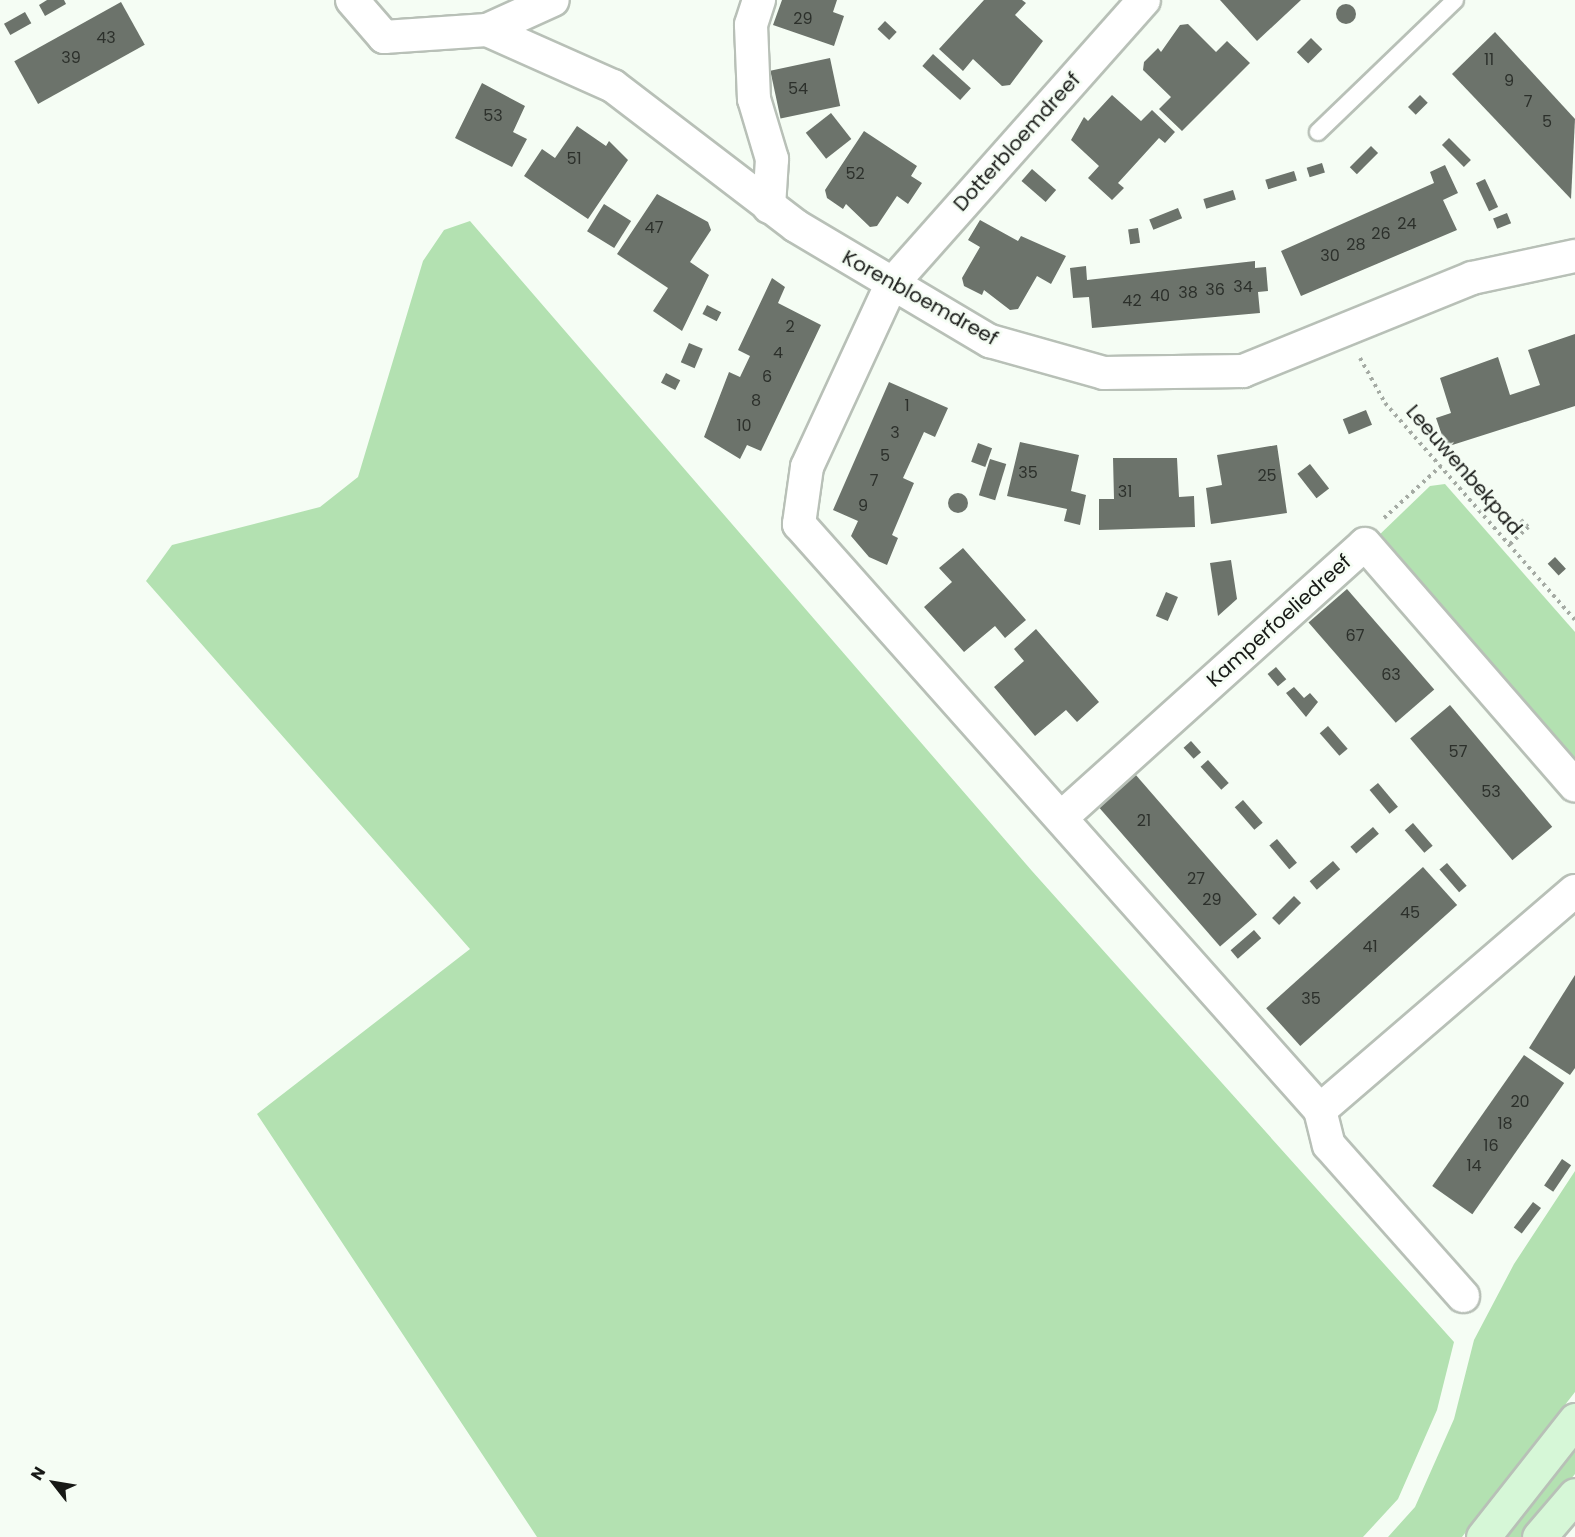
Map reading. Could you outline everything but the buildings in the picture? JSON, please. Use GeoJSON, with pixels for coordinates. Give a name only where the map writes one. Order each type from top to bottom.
{"type":"FeatureCollection","features":[{"type":"Feature","properties":{"kind":"main road"},"geometry":{"type":"LineString","coordinates":[[1483,1537],[1575,1420]]}},
{"type":"Feature","properties":{"kind":"main road"},"geometry":{"type":"LineString","coordinates":[[1539,1537],[1575,1495]]}},
{"type":"Feature","properties":{"kind":"street"},"geometry":{"type":"LineString","coordinates":[[352,0],[384,37],[486,30],[553,0]]}},
{"type":"Feature","properties":{"kind":"street"},"geometry":{"type":"LineString","coordinates":[[759,0],[751,25],[754,99],[772,159],[769,207]]}},
{"type":"Feature","properties":{"kind":"street","name":"Dotterbloemdreef"},"geometry":{"type":"LineString","coordinates":[[891,285],[1144,0]]}},
{"type":"Feature","properties":{"kind":"street","name":"Korenbloemdreef"},"geometry":{"type":"LineString","coordinates":[[486,30],[613,86],[692,142],[769,207],[891,285],[990,341],[1104,373],[1243,371],[1472,278],[1575,256]]}},
{"type":"Feature","properties":{"kind":"street"},"geometry":{"type":"LineString","coordinates":[[891,285],[807,467],[799,524],[1062,816],[1320,1110],[1329,1145],[1463,1296]]}},
{"type":"Feature","properties":{"kind":"street","name":"Kamperfoeliedreef"},"geometry":{"type":"LineString","coordinates":[[1062,816],[1365,544],[1575,786]]}},
{"type":"Feature","properties":{"kind":"street"},"geometry":{"type":"LineString","coordinates":[[1320,1110],[1575,891]]}},
{"type":"Feature","properties":{"kind":"lane"},"geometry":{"type":"LineString","coordinates":[[1318,132],[1455,0]]}},
{"type":"Feature","properties":{"kind":"path","name":"Leeuwenbekpad"},"geometry":{"type":"LineString","coordinates":[[1350,329],[1367,377],[1575,620]]}},
{"type":"Feature","properties":{"kind":"path"},"geometry":{"type":"LineString","coordinates":[[1365,544],[1369,533],[1441,466]]}},
{"type":"Feature","properties":{"kind":"path"},"geometry":{"type":"LineString","coordinates":[[1510,544],[1528,527],[1521,520]]}},
{"type":"Feature","properties":{"kind":"green space"},"geometry":{"type":"Polygon","coordinates":[[[470,221],[1032,871],[1454,1342],[1437,1410],[1398,1499],[1363,1537],[537,1537],[257,1114],[470,949],[146,581],[172,545],[320,507],[358,477],[423,261],[444,230],[470,221]]]}},
{"type":"Feature","properties":{"kind":"green space"},"geometry":{"type":"Polygon","coordinates":[[[1445,484],[1575,632],[1575,768],[1375,539],[1430,486],[1445,484]]]}},
{"type":"Feature","properties":{"kind":"green space"},"geometry":{"type":"Polygon","coordinates":[[[1575,1171],[1575,1392],[1462,1537],[1388,1537],[1415,1507],[1454,1419],[1474,1340],[1514,1264],[1575,1171]]]}},
{"type":"Feature","properties":{"kind":"green space"},"geometry":{"type":"Polygon","coordinates":[[[1575,1438],[1575,1474],[1523,1537],[1495,1537],[1575,1438]]]}}]}
